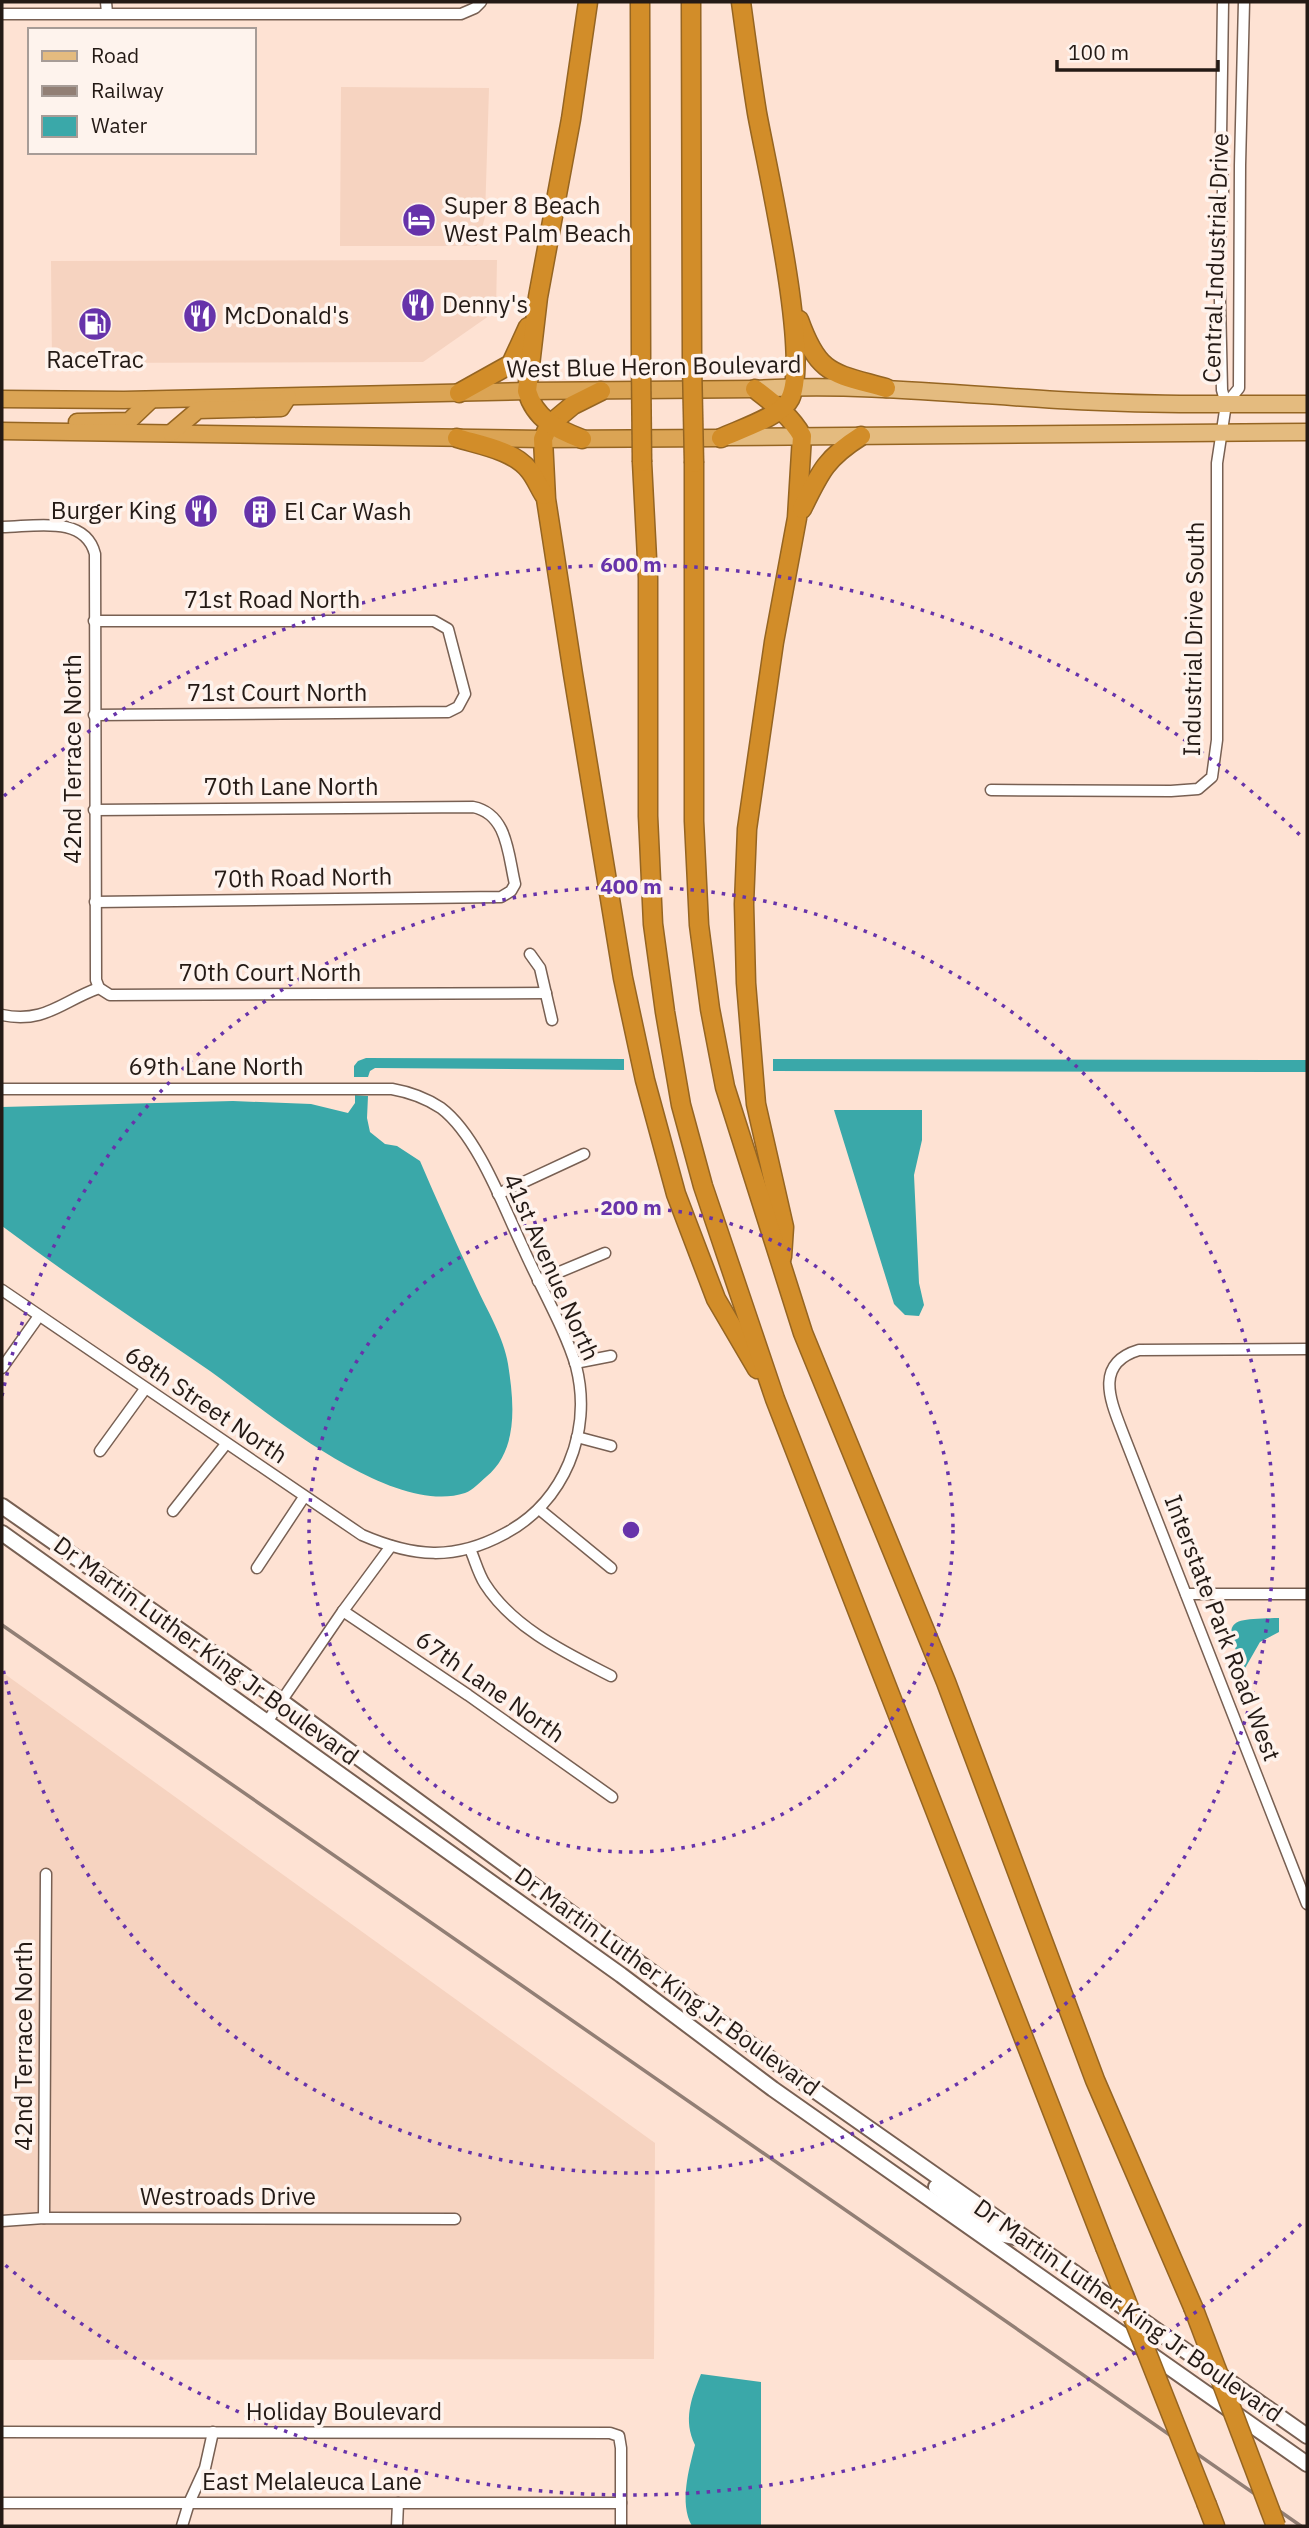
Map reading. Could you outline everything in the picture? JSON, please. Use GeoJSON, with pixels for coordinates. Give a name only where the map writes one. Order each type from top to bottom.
{"type":"FeatureCollection","features":[{"type":"Feature","properties":{"kind":"highway"},"geometry":{"type":"LineString","coordinates":[[588,2],[571,119],[538,297],[527,391],[546,432],[546,499],[623,978],[645,1080],[676,1194],[716,1299],[775,1399]]}},
{"type":"Feature","properties":{"kind":"highway"},"geometry":{"type":"LineString","coordinates":[[640,2],[642,462],[649,578],[649,830],[653,924],[681,1105],[703,1186],[775,1399],[1215,2526]]}},
{"type":"Feature","properties":{"kind":"highway"},"geometry":{"type":"LineString","coordinates":[[691,2],[694,821],[699,925],[710,1009],[725,1087],[803,1333],[946,1682],[1095,2080],[1194,2306],[1276,2526]]}},
{"type":"Feature","properties":{"kind":"highway"},"geometry":{"type":"LineString","coordinates":[[2,431],[457,438],[546,432],[582,439],[721,438],[781,410],[790,400],[797,356],[741,2]]}},
{"type":"Feature","properties":{"kind":"highway"},"geometry":{"type":"LineString","coordinates":[[788,290],[807,341],[821,364],[835,373],[886,388]]}},
{"type":"Feature","properties":{"kind":"highway"},"geometry":{"type":"LineString","coordinates":[[459,393],[511,364],[524,339],[538,297]]}},
{"type":"Feature","properties":{"kind":"highway"},"geometry":{"type":"LineString","coordinates":[[755,389],[796,425],[802,436],[797,518],[774,642],[747,828],[744,904],[746,983],[757,1104],[784,1227],[782,1268]]}},
{"type":"Feature","properties":{"kind":"highway","name":"West Blue Heron Boulevard"},"geometry":{"type":"LineString","coordinates":[[2,399],[151,400],[527,391],[755,389]]}},
{"type":"Feature","properties":{"kind":"highway"},"geometry":{"type":"LineString","coordinates":[[546,432],[573,405],[600,391]]}},
{"type":"Feature","properties":{"kind":"highway"},"geometry":{"type":"LineString","coordinates":[[171,433],[198,410],[281,408],[288,397]]}},
{"type":"Feature","properties":{"kind":"highway"},"geometry":{"type":"LineString","coordinates":[[27,432],[59,422],[129,421],[151,400]]}},
{"type":"Feature","properties":{"kind":"highway"},"geometry":{"type":"LineString","coordinates":[[797,518],[821,470],[833,455],[861,436]]}},
{"type":"Feature","properties":{"kind":"highway"},"geometry":{"type":"LineString","coordinates":[[457,438],[496,450],[528,468],[546,499]]}},
{"type":"Feature","properties":{"kind":"main road","name":"West Blue Heron Boulevard"},"geometry":{"type":"LineString","coordinates":[[755,389],[886,388],[1060,400],[1307,404]]}},
{"type":"Feature","properties":{"kind":"main road"},"geometry":{"type":"LineString","coordinates":[[721,438],[1307,432]]}},
{"type":"Feature","properties":{"kind":"main road","name":"Dr Martin Luther King Jr Boulevard"},"geometry":{"type":"LineString","coordinates":[[2,1506],[281,1701],[787,2071],[1307,2436]]}},
{"type":"Feature","properties":{"kind":"main road","name":"Dr Martin Luther King Jr Boulevard"},"geometry":{"type":"LineString","coordinates":[[2,1534],[621,1975],[774,2089],[1307,2464]]}},
{"type":"Feature","properties":{"kind":"main road"},"geometry":{"type":"LineString","coordinates":[[885,2167],[905,2165],[999,2234],[1027,2239]]}},
{"type":"Feature","properties":{"kind":"street","name":"Central Industrial Drive"},"geometry":{"type":"LineString","coordinates":[[1223,2],[1223,191],[1219,256],[1222,390],[1226,404]]}},
{"type":"Feature","properties":{"kind":"street","name":"Central Industrial Drive"},"geometry":{"type":"LineString","coordinates":[[1226,404],[1239,388],[1244,2]]}},
{"type":"Feature","properties":{"kind":"street"},"geometry":{"type":"LineString","coordinates":[[2,14],[106,7],[461,13],[478,5]]}},
{"type":"Feature","properties":{"kind":"street","name":"Industrial Drive South"},"geometry":{"type":"LineString","coordinates":[[991,790],[1184,790],[1198,789],[1212,777],[1217,740],[1217,473],[1226,404]]}},
{"type":"Feature","properties":{"kind":"street","name":"42nd Terrace North"},"geometry":{"type":"LineString","coordinates":[[2,527],[71,526],[84,533],[93,546],[96,980],[99,988]]}},
{"type":"Feature","properties":{"kind":"street","name":"71st Road North"},"geometry":{"type":"LineString","coordinates":[[94,621],[434,621],[448,629],[466,694],[458,707]]}},
{"type":"Feature","properties":{"kind":"street","name":"71st Court North"},"geometry":{"type":"LineString","coordinates":[[94,715],[447,712],[458,707]]}},
{"type":"Feature","properties":{"kind":"street","name":"70th Lane North"},"geometry":{"type":"LineString","coordinates":[[94,810],[473,807],[488,812],[502,828],[515,884],[511,891]]}},
{"type":"Feature","properties":{"kind":"street","name":"70th Road North"},"geometry":{"type":"LineString","coordinates":[[95,902],[501,897],[511,891]]}},
{"type":"Feature","properties":{"kind":"street"},"geometry":{"type":"LineString","coordinates":[[530,954],[540,968],[552,1020]]}},
{"type":"Feature","properties":{"kind":"street"},"geometry":{"type":"LineString","coordinates":[[2,1015],[35,1017],[49,1013],[80,995],[99,988]]}},
{"type":"Feature","properties":{"kind":"street","name":"70th Court North"},"geometry":{"type":"LineString","coordinates":[[99,988],[110,995],[547,993]]}},
{"type":"Feature","properties":{"kind":"street","name":"69th Lane North"},"geometry":{"type":"LineString","coordinates":[[2,1089],[392,1089],[415,1094],[429,1101]]}},
{"type":"Feature","properties":{"kind":"street","name":"41st Avenue North"},"geometry":{"type":"LineString","coordinates":[[391,1546],[432,1554],[470,1549],[512,1530],[539,1509],[561,1481],[577,1437],[580,1396],[575,1363],[498,1194],[463,1131],[447,1114],[429,1101]]}},
{"type":"Feature","properties":{"kind":"street"},"geometry":{"type":"LineString","coordinates":[[498,1194],[584,1154]]}},
{"type":"Feature","properties":{"kind":"street"},"geometry":{"type":"LineString","coordinates":[[538,1281],[606,1253]]}},
{"type":"Feature","properties":{"kind":"street","name":"68th Street North"},"geometry":{"type":"LineString","coordinates":[[2,1290],[304,1497],[362,1535],[391,1546]]}},
{"type":"Feature","properties":{"kind":"street"},"geometry":{"type":"LineString","coordinates":[[2,1368],[39,1316]]}},
{"type":"Feature","properties":{"kind":"street","name":"Interstate Park Road West"},"geometry":{"type":"LineString","coordinates":[[1307,1349],[1146,1349],[1132,1352],[1115,1366],[1108,1387],[1111,1402],[1307,1904]]}},
{"type":"Feature","properties":{"kind":"street"},"geometry":{"type":"LineString","coordinates":[[575,1363],[611,1356]]}},
{"type":"Feature","properties":{"kind":"street"},"geometry":{"type":"LineString","coordinates":[[100,1451],[145,1389]]}},
{"type":"Feature","properties":{"kind":"street"},"geometry":{"type":"LineString","coordinates":[[577,1437],[611,1446]]}},
{"type":"Feature","properties":{"kind":"street"},"geometry":{"type":"LineString","coordinates":[[173,1511],[226,1444]]}},
{"type":"Feature","properties":{"kind":"street"},"geometry":{"type":"LineString","coordinates":[[257,1568],[304,1497]]}},
{"type":"Feature","properties":{"kind":"street"},"geometry":{"type":"LineString","coordinates":[[539,1509],[611,1567]]}},
{"type":"Feature","properties":{"kind":"street"},"geometry":{"type":"LineString","coordinates":[[267,1722],[391,1546]]}},
{"type":"Feature","properties":{"kind":"street"},"geometry":{"type":"LineString","coordinates":[[470,1549],[487,1587],[513,1616],[558,1647],[611,1676]]}},
{"type":"Feature","properties":{"kind":"street"},"geometry":{"type":"LineString","coordinates":[[1186,1594],[1307,1594]]}},
{"type":"Feature","properties":{"kind":"street","name":"67th Lane North"},"geometry":{"type":"LineString","coordinates":[[343,1611],[612,1797]]}},
{"type":"Feature","properties":{"kind":"street","name":"42nd Terrace North"},"geometry":{"type":"LineString","coordinates":[[44,2218],[46,1874]]}},
{"type":"Feature","properties":{"kind":"street","name":"Westroads Drive"},"geometry":{"type":"LineString","coordinates":[[2,2221],[44,2218],[454,2219]]}},
{"type":"Feature","properties":{"kind":"street","name":"Holiday Boulevard"},"geometry":{"type":"LineString","coordinates":[[2,2432],[610,2433],[619,2436],[621,2448],[621,2503]]}},
{"type":"Feature","properties":{"kind":"street"},"geometry":{"type":"LineString","coordinates":[[182,2526],[205,2468],[213,2432]]}},
{"type":"Feature","properties":{"kind":"street","name":"East Melaleuca Lane"},"geometry":{"type":"LineString","coordinates":[[2,2503],[621,2503]]}},
{"type":"Feature","properties":{"kind":"street"},"geometry":{"type":"LineString","coordinates":[[397,2526],[398,2503]]}},
{"type":"Feature","properties":{"kind":"street"},"geometry":{"type":"LineString","coordinates":[[621,2503],[621,2526]]}},
{"type":"Feature","properties":{"kind":"shaded area"},"geometry":{"type":"Polygon","coordinates":[[[341,87],[489,88],[485,217],[477,246],[340,246],[341,87]]]}},
{"type":"Feature","properties":{"kind":"shaded area"},"geometry":{"type":"Polygon","coordinates":[[[497,260],[496,311],[423,362],[52,363],[51,261],[497,260]]]}},
{"type":"Feature","properties":{"kind":"shaded area"},"geometry":{"type":"Polygon","coordinates":[[[2,1672],[655,2143],[654,2359],[2,2360],[2,1672]]]}},
{"type":"Feature","properties":{"kind":"water"},"geometry":{"type":"Polygon","coordinates":[[[366,1058],[624,1059],[624,1070],[375,1068],[370,1071],[368,1077],[354,1077],[354,1066],[366,1058]]]}},
{"type":"Feature","properties":{"kind":"water"},"geometry":{"type":"Polygon","coordinates":[[[773,1059],[1307,1060],[1307,1072],[773,1071],[773,1059]]]}},
{"type":"Feature","properties":{"kind":"water"},"geometry":{"type":"Polygon","coordinates":[[[355,1095],[368,1096],[367,1118],[370,1132],[385,1144],[397,1146],[420,1161],[495,1324],[506,1354],[512,1409],[509,1439],[497,1466],[465,1493],[435,1496],[402,1490],[367,1476],[332,1456],[296,1434],[2,1226],[2,1107],[233,1101],[311,1104],[348,1113],[355,1103],[355,1095]]]}},
{"type":"Feature","properties":{"kind":"water"},"geometry":{"type":"Polygon","coordinates":[[[834,1110],[922,1110],[922,1140],[914,1175],[919,1283],[924,1305],[919,1316],[905,1315],[894,1304],[834,1110]]]}},
{"type":"Feature","properties":{"kind":"water"},"geometry":{"type":"Polygon","coordinates":[[[1279,1618],[1279,1632],[1260,1642],[1244,1670],[1233,1640],[1233,1625],[1248,1619],[1279,1618]]]}},
{"type":"Feature","properties":{"kind":"water"},"geometry":{"type":"Polygon","coordinates":[[[701,2374],[761,2382],[761,2526],[692,2526],[688,2517],[686,2486],[695,2445],[689,2418],[701,2374]]]}},
{"type":"Feature","properties":{"kind":"railway"},"geometry":{"type":"LineString","coordinates":[[2,1625],[1301,2526]]}},
{"type":"Feature","properties":{"kind":"place","name":"Super 8 Beach West Palm Beach"},"geometry":{"type":"Point","coordinates":[419,220]}},
{"type":"Feature","properties":{"kind":"place","name":"Denny's"},"geometry":{"type":"Point","coordinates":[418,305]}},
{"type":"Feature","properties":{"kind":"place","name":"McDonald's"},"geometry":{"type":"Point","coordinates":[200,316]}},
{"type":"Feature","properties":{"kind":"place","name":"RaceTrac"},"geometry":{"type":"Point","coordinates":[95,324]}},
{"type":"Feature","properties":{"kind":"place","name":"Burger King"},"geometry":{"type":"Point","coordinates":[201,511]}},
{"type":"Feature","properties":{"kind":"place","name":"El Car Wash"},"geometry":{"type":"Point","coordinates":[260,512]}}]}
